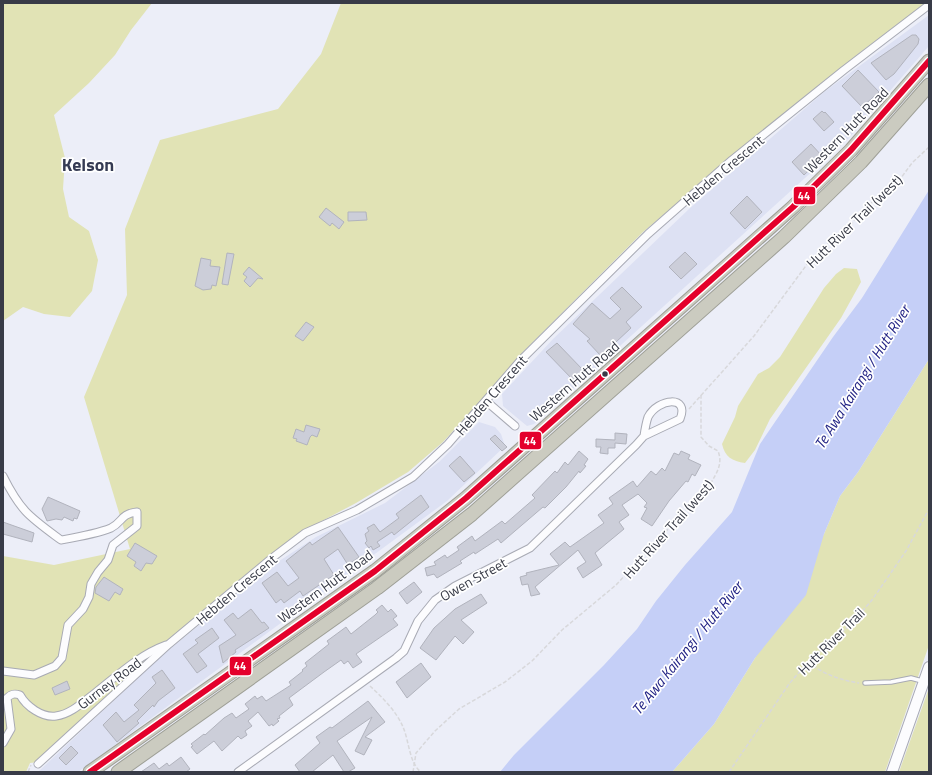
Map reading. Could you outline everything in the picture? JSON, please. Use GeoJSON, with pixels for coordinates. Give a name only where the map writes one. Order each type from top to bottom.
{"type":"FeatureCollection","features":[{"type":"Feature","properties":{"kind":"highway","name":"Western Hutt Road"},"geometry":{"type":"LineString","coordinates":[[90,772],[375,571],[471,493],[793,207],[852,150],[929,61]]}},
{"type":"Feature","properties":{"kind":"highway"},"geometry":{"type":"LineString","coordinates":[[118,772],[377,588],[472,514],[784,236],[861,162],[929,85]]}},
{"type":"Feature","properties":{"kind":"main road"},"geometry":{"type":"LineString","coordinates":[[892,772],[929,667]]}},
{"type":"Feature","properties":{"kind":"street","name":"Hebden Crescent"},"geometry":{"type":"LineString","coordinates":[[38,764],[169,644],[260,567],[305,533],[357,510],[413,477],[448,444],[520,361],[654,229],[732,160],[844,70],[929,5]]}},
{"type":"Feature","properties":{"kind":"street"},"geometry":{"type":"LineString","coordinates":[[486,401],[515,426]]}},
{"type":"Feature","properties":{"kind":"street"},"geometry":{"type":"LineString","coordinates":[[670,401],[675,402],[681,407],[682,415],[680,419],[644,436],[649,417],[659,405],[670,401]]}},
{"type":"Feature","properties":{"kind":"street","name":"Owen Street"},"geometry":{"type":"LineString","coordinates":[[238,772],[404,651],[418,621],[435,600],[454,586],[530,548],[644,436]]}},
{"type":"Feature","properties":{"kind":"street"},"geometry":{"type":"LineString","coordinates":[[3,476],[13,496],[24,512],[39,525],[61,540],[83,536],[112,527],[127,513],[137,512],[138,518],[137,526],[114,545],[108,560],[98,572],[91,584],[89,597],[83,609],[68,625],[62,658],[55,666],[34,675],[3,671]]}},
{"type":"Feature","properties":{"kind":"street","name":"Gurney Road"},"geometry":{"type":"LineString","coordinates":[[3,743],[11,729],[5,696],[16,694],[33,708],[44,714],[55,716],[72,710],[137,660],[155,649],[169,644]]}},
{"type":"Feature","properties":{"kind":"lane"},"geometry":{"type":"LineString","coordinates":[[864,683],[891,682],[911,678],[924,682]]}},
{"type":"Feature","properties":{"kind":"path","name":"Hutt River Trail (west)"},"geometry":{"type":"LineString","coordinates":[[413,772],[416,753],[459,709],[505,682],[532,660],[562,630],[616,585],[710,484],[720,468],[721,458],[718,451],[709,446],[701,437],[701,395],[754,336],[808,263],[833,238],[846,232],[861,211],[898,182],[912,163],[929,147]]}},
{"type":"Feature","properties":{"kind":"path"},"geometry":{"type":"LineString","coordinates":[[682,415],[701,395]]}},
{"type":"Feature","properties":{"kind":"path","name":"Hutt River Trail"},"geometry":{"type":"LineString","coordinates":[[729,772],[790,684],[808,662],[850,625],[872,600],[896,567],[929,509]]}},
{"type":"Feature","properties":{"kind":"path"},"geometry":{"type":"LineString","coordinates":[[808,662],[819,671],[847,681],[864,683]]}},
{"type":"Feature","properties":{"kind":"path"},"geometry":{"type":"LineString","coordinates":[[364,680],[392,709],[403,726],[414,763],[421,772]]}},
{"type":"Feature","properties":{"kind":"path"},"geometry":{"type":"LineString","coordinates":[[28,772],[29,769],[31,772]]}},
{"type":"Feature","properties":{"kind":"shaded area"},"geometry":{"type":"Polygon","coordinates":[[[929,15],[929,46],[848,139],[534,424],[527,426],[503,406],[502,394],[553,339],[689,209],[824,92],[929,15]]]}},
{"type":"Feature","properties":{"kind":"shaded area"},"geometry":{"type":"Polygon","coordinates":[[[479,422],[495,427],[501,434],[505,446],[447,501],[78,772],[38,772],[159,658],[270,567],[316,537],[385,503],[439,462],[479,422]]]}},
{"type":"Feature","properties":{"kind":"green space"},"geometry":{"type":"Polygon","coordinates":[[[3,3],[152,3],[131,30],[115,55],[89,83],[54,115],[65,158],[63,189],[69,217],[89,231],[98,260],[92,291],[70,317],[44,314],[23,307],[3,321],[3,3]]]}},
{"type":"Feature","properties":{"kind":"green space"},"geometry":{"type":"Polygon","coordinates":[[[341,3],[926,3],[862,51],[777,119],[643,232],[519,356],[443,442],[408,472],[356,503],[303,531],[38,762],[30,763],[26,772],[3,772],[3,556],[54,565],[130,549],[84,397],[127,295],[125,229],[160,140],[278,109],[321,54],[341,3]]]}},
{"type":"Feature","properties":{"kind":"green space"},"geometry":{"type":"Polygon","coordinates":[[[844,268],[857,269],[861,282],[841,318],[770,419],[755,450],[745,463],[733,460],[727,455],[722,444],[735,417],[738,406],[758,374],[769,368],[780,357],[824,288],[836,274],[844,268]]]}},
{"type":"Feature","properties":{"kind":"green space"},"geometry":{"type":"Polygon","coordinates":[[[929,359],[929,645],[885,772],[672,772],[714,724],[755,658],[824,534],[840,496],[858,472],[929,359]]]}},
{"type":"Feature","properties":{"kind":"green space"},"geometry":{"type":"Polygon","coordinates":[[[929,688],[929,772],[899,772],[929,688]]]}},
{"type":"Feature","properties":{"kind":"water","name":"Te Awa Kairangi / Hutt River"},"geometry":{"type":"Polygon","coordinates":[[[929,190],[929,359],[858,472],[840,496],[824,534],[806,595],[755,658],[714,724],[672,772],[500,772],[514,755],[604,665],[637,629],[656,601],[685,565],[732,512],[760,444],[833,337],[862,298],[929,190]]]}},
{"type":"Feature","properties":{"kind":"building"},"geometry":{"type":"Polygon","coordinates":[[[912,35],[916,35],[919,39],[918,44],[894,74],[886,80],[871,63],[912,35]]]}},
{"type":"Feature","properties":{"kind":"building"},"geometry":{"type":"Polygon","coordinates":[[[858,70],[879,92],[862,107],[842,86],[858,70]]]}},
{"type":"Feature","properties":{"kind":"building"},"geometry":{"type":"Polygon","coordinates":[[[822,111],[824,113],[825,112],[834,122],[824,131],[813,119],[822,111]]]}},
{"type":"Feature","properties":{"kind":"building"},"geometry":{"type":"Polygon","coordinates":[[[811,144],[823,157],[804,175],[792,162],[811,144]]]}},
{"type":"Feature","properties":{"kind":"building"},"geometry":{"type":"Polygon","coordinates":[[[747,196],[762,212],[745,229],[730,213],[747,196]]]}},
{"type":"Feature","properties":{"kind":"building"},"geometry":{"type":"Polygon","coordinates":[[[326,208],[344,222],[339,229],[332,223],[330,226],[319,217],[326,208]]]}},
{"type":"Feature","properties":{"kind":"building"},"geometry":{"type":"Polygon","coordinates":[[[348,212],[366,212],[367,220],[348,221],[348,212]]]}},
{"type":"Feature","properties":{"kind":"building"},"geometry":{"type":"Polygon","coordinates":[[[685,252],[697,264],[681,279],[669,267],[685,252]]]}},
{"type":"Feature","properties":{"kind":"building"},"geometry":{"type":"Polygon","coordinates":[[[227,253],[234,254],[228,285],[222,284],[227,253]]]}},
{"type":"Feature","properties":{"kind":"building"},"geometry":{"type":"Polygon","coordinates":[[[201,258],[211,260],[210,266],[220,267],[216,286],[212,285],[211,289],[203,290],[195,286],[201,258]]]}},
{"type":"Feature","properties":{"kind":"building"},"geometry":{"type":"Polygon","coordinates":[[[249,267],[263,279],[258,278],[250,287],[244,281],[247,277],[243,274],[249,267]]]}},
{"type":"Feature","properties":{"kind":"building"},"geometry":{"type":"Polygon","coordinates":[[[622,287],[642,307],[626,322],[631,328],[601,356],[587,341],[590,339],[573,324],[592,303],[610,319],[621,309],[610,298],[622,287]]]}},
{"type":"Feature","properties":{"kind":"building"},"geometry":{"type":"Polygon","coordinates":[[[306,322],[314,327],[303,341],[295,336],[306,322]]]}},
{"type":"Feature","properties":{"kind":"building"},"geometry":{"type":"Polygon","coordinates":[[[557,343],[583,370],[573,380],[546,352],[557,343]]]}},
{"type":"Feature","properties":{"kind":"building"},"geometry":{"type":"Polygon","coordinates":[[[306,425],[320,429],[317,437],[312,435],[310,437],[307,445],[296,441],[297,439],[293,438],[296,429],[304,432],[306,425]]]}},
{"type":"Feature","properties":{"kind":"building"},"geometry":{"type":"Polygon","coordinates":[[[615,433],[627,434],[626,444],[615,443],[615,448],[608,448],[608,454],[600,453],[601,447],[596,447],[596,439],[615,440],[615,433]]]}},
{"type":"Feature","properties":{"kind":"building"},"geometry":{"type":"Polygon","coordinates":[[[495,435],[507,447],[502,451],[490,439],[495,435]]]}},
{"type":"Feature","properties":{"kind":"building"},"geometry":{"type":"Polygon","coordinates":[[[579,451],[588,459],[584,465],[586,466],[580,473],[579,471],[566,487],[545,508],[543,507],[501,543],[498,539],[475,554],[474,552],[460,561],[462,563],[437,578],[434,574],[427,576],[425,568],[436,565],[434,562],[445,555],[447,558],[459,550],[457,547],[472,536],[475,541],[502,521],[505,524],[535,498],[532,495],[555,471],[557,473],[565,462],[568,465],[579,451]]]}},
{"type":"Feature","properties":{"kind":"building"},"geometry":{"type":"Polygon","coordinates":[[[681,451],[690,455],[688,459],[701,465],[695,476],[692,474],[688,482],[686,481],[669,501],[652,526],[641,519],[647,508],[644,507],[647,503],[638,494],[622,505],[629,515],[619,522],[624,529],[595,553],[602,565],[583,578],[577,568],[586,562],[578,550],[535,587],[540,594],[531,596],[528,584],[522,585],[520,577],[527,575],[526,573],[559,565],[550,554],[565,542],[570,547],[604,523],[598,515],[613,504],[609,498],[633,481],[637,487],[651,471],[656,475],[662,468],[665,471],[674,453],[679,455],[681,451]]]}},
{"type":"Feature","properties":{"kind":"building"},"geometry":{"type":"Polygon","coordinates":[[[460,456],[475,473],[464,482],[449,466],[460,456]]]}},
{"type":"Feature","properties":{"kind":"building"},"geometry":{"type":"Polygon","coordinates":[[[421,495],[429,507],[394,535],[392,532],[377,542],[380,546],[373,550],[371,546],[369,548],[365,543],[367,541],[365,534],[369,531],[367,528],[374,524],[380,532],[399,518],[396,514],[421,495]]]}},
{"type":"Feature","properties":{"kind":"building"},"geometry":{"type":"Polygon","coordinates":[[[48,497],[80,511],[77,519],[74,518],[73,521],[64,517],[62,520],[56,519],[47,521],[42,509],[48,497]]]}},
{"type":"Feature","properties":{"kind":"building"},"geometry":{"type":"Polygon","coordinates":[[[3,522],[34,533],[32,542],[3,534],[3,522]]]}},
{"type":"Feature","properties":{"kind":"building"},"geometry":{"type":"Polygon","coordinates":[[[338,527],[359,557],[348,565],[338,549],[324,559],[334,575],[303,596],[300,591],[284,603],[281,599],[276,603],[262,583],[277,572],[288,586],[299,578],[286,561],[310,542],[312,545],[338,527]]]}},
{"type":"Feature","properties":{"kind":"building"},"geometry":{"type":"Polygon","coordinates":[[[135,543],[157,556],[152,564],[146,563],[141,571],[134,566],[136,562],[127,556],[135,543]]]}},
{"type":"Feature","properties":{"kind":"building"},"geometry":{"type":"Polygon","coordinates":[[[104,577],[123,589],[120,595],[115,592],[109,601],[95,593],[96,587],[104,577]]]}},
{"type":"Feature","properties":{"kind":"building"},"geometry":{"type":"Polygon","coordinates":[[[414,582],[422,592],[407,604],[399,593],[414,582]]]}},
{"type":"Feature","properties":{"kind":"building"},"geometry":{"type":"Polygon","coordinates":[[[481,594],[487,603],[461,620],[474,632],[463,644],[455,636],[436,660],[420,648],[434,628],[455,609],[481,594]]]}},
{"type":"Feature","properties":{"kind":"building"},"geometry":{"type":"Polygon","coordinates":[[[382,605],[388,612],[391,609],[397,616],[393,619],[398,625],[356,654],[362,662],[353,668],[348,661],[344,664],[341,660],[324,672],[289,698],[293,705],[279,716],[280,718],[277,719],[279,721],[273,726],[272,724],[269,726],[258,712],[248,721],[252,726],[245,731],[247,735],[241,739],[238,736],[222,751],[214,741],[197,754],[191,747],[193,746],[191,744],[204,734],[205,735],[224,718],[232,713],[236,718],[249,709],[245,704],[255,696],[257,699],[262,696],[266,701],[291,685],[289,682],[307,666],[305,663],[329,644],[327,641],[346,627],[351,634],[375,615],[378,612],[376,610],[382,605]]]}},
{"type":"Feature","properties":{"kind":"building"},"geometry":{"type":"Polygon","coordinates":[[[251,609],[262,623],[264,622],[269,628],[235,650],[236,652],[223,663],[219,646],[236,635],[224,620],[233,613],[238,619],[251,609]]]}},
{"type":"Feature","properties":{"kind":"building"},"geometry":{"type":"Polygon","coordinates":[[[212,628],[219,638],[198,654],[207,666],[197,673],[183,654],[198,643],[195,640],[212,628]]]}},
{"type":"Feature","properties":{"kind":"building"},"geometry":{"type":"Polygon","coordinates":[[[421,663],[431,677],[407,698],[396,682],[421,663]]]}},
{"type":"Feature","properties":{"kind":"building"},"geometry":{"type":"Polygon","coordinates":[[[162,670],[175,688],[158,701],[154,707],[153,705],[137,721],[139,723],[117,742],[103,725],[116,712],[124,722],[139,710],[134,705],[156,683],[152,677],[162,670]]]}},
{"type":"Feature","properties":{"kind":"building"},"geometry":{"type":"Polygon","coordinates":[[[67,681],[70,689],[55,695],[52,688],[67,681]]]}},
{"type":"Feature","properties":{"kind":"building"},"geometry":{"type":"Polygon","coordinates":[[[368,701],[385,722],[365,737],[372,740],[364,755],[355,751],[372,717],[337,741],[355,768],[348,772],[344,772],[333,755],[312,772],[300,772],[295,765],[320,743],[316,737],[330,727],[332,728],[368,701]]]}},
{"type":"Feature","properties":{"kind":"building"},"geometry":{"type":"Polygon","coordinates":[[[71,746],[78,753],[66,765],[59,758],[71,746]]]}},
{"type":"Feature","properties":{"kind":"building"},"geometry":{"type":"Polygon","coordinates":[[[181,757],[190,769],[186,772],[141,772],[154,763],[159,769],[167,763],[169,766],[181,757]]]}},
{"type":"Feature","properties":{"kind":"transit line","name":"44"},"geometry":{"type":"LineString","coordinates":[[90,772],[375,571],[466,498],[793,207],[851,150],[929,61]]}},
{"type":"Feature","properties":{"kind":"district","name":"Kelson"},"geometry":{"type":"Point","coordinates":[88,164]}}]}
